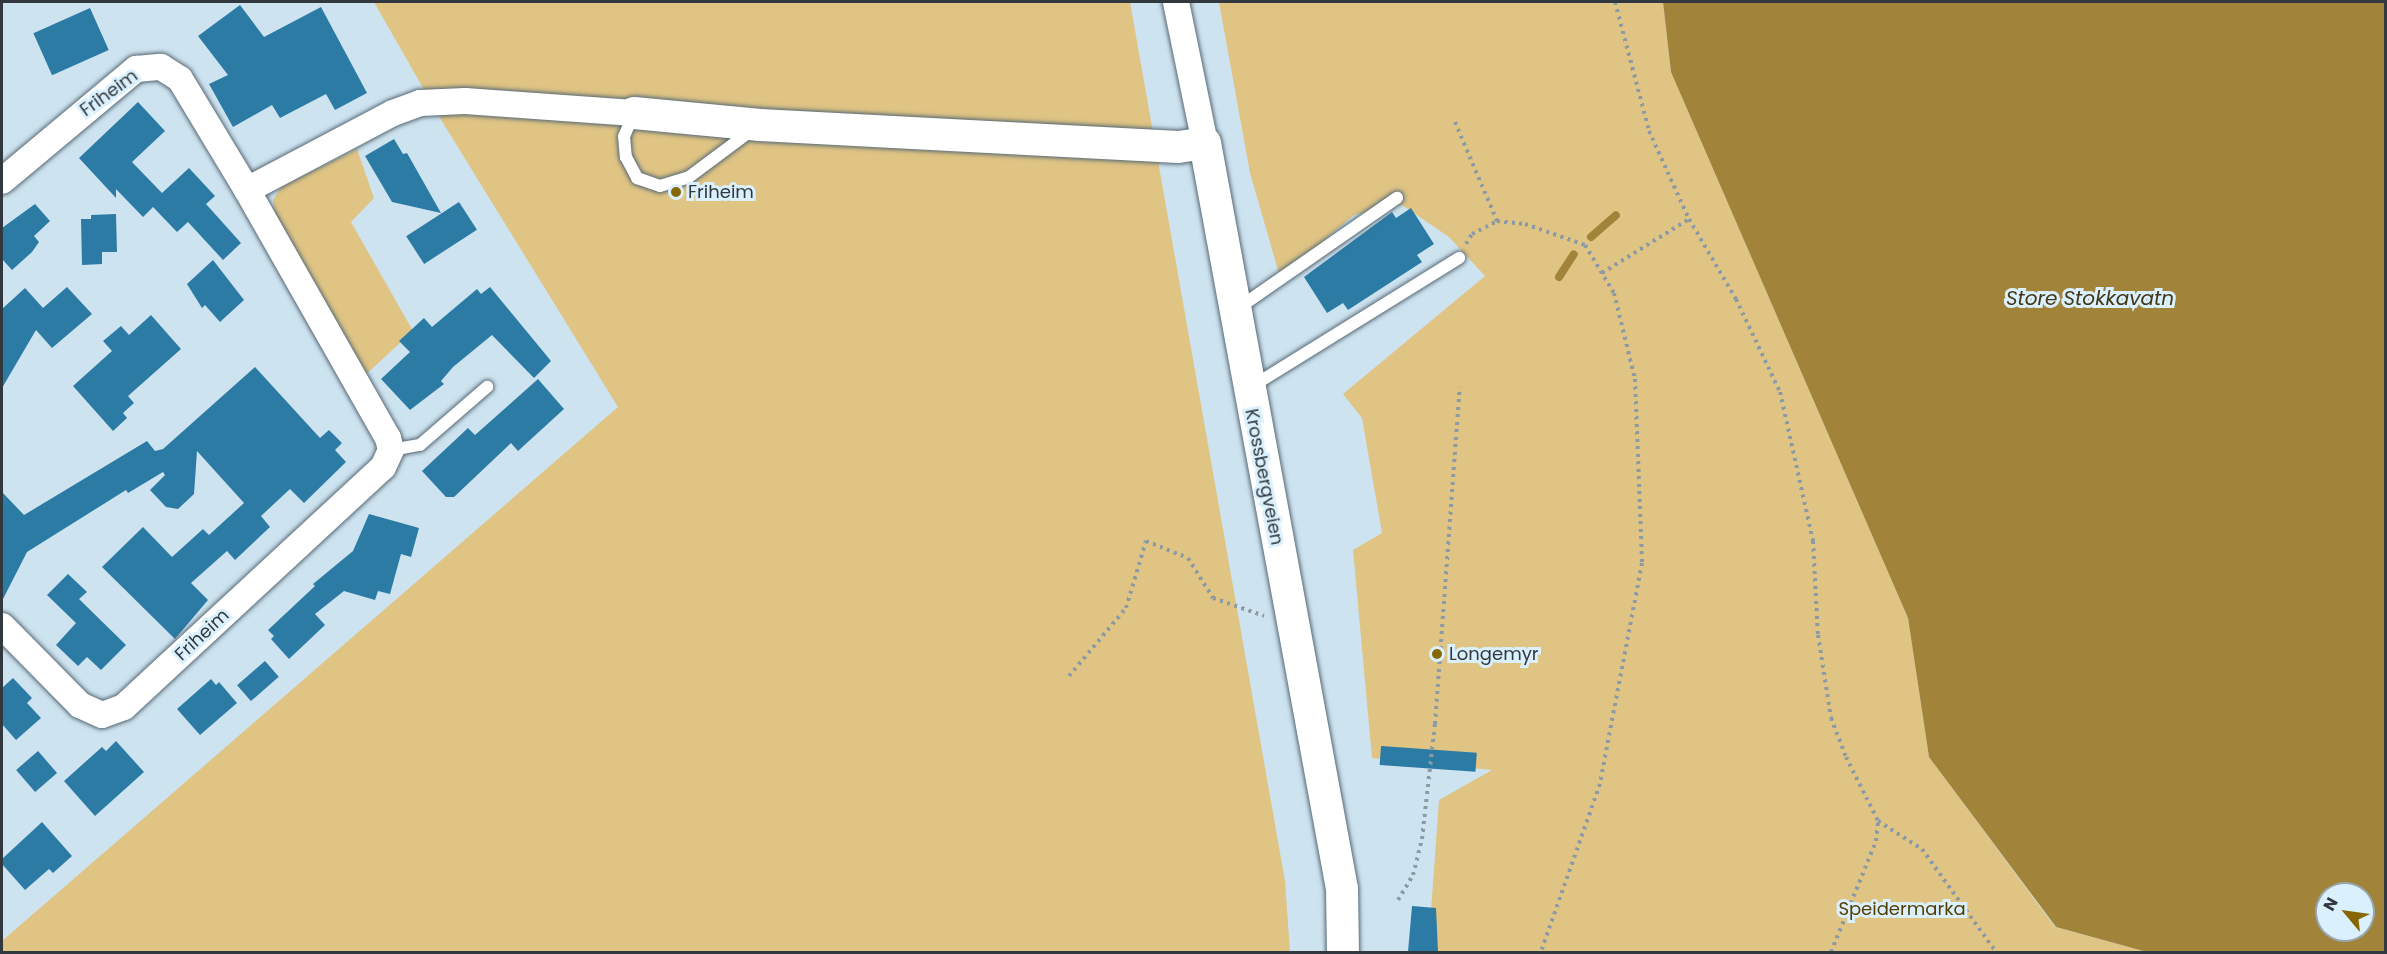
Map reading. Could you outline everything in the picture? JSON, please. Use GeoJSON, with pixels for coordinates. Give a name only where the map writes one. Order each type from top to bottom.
{"type":"FeatureCollection","features":[{"type":"Feature","properties":{"kind":"street","name":"Krossbergveien"},"geometry":{"type":"LineString","coordinates":[[1176,2],[1236,310],[1248,389],[1342,890],[1343,952]]}},
{"type":"Feature","properties":{"kind":"street","name":"Friheim"},"geometry":{"type":"LineString","coordinates":[[2,181],[135,69],[161,67],[180,79],[248,190],[388,438],[391,450],[383,467],[124,707],[102,715],[80,705],[2,626]]}},
{"type":"Feature","properties":{"kind":"street"},"geometry":{"type":"LineString","coordinates":[[248,190],[393,113],[420,103],[465,101],[760,125],[1178,147],[1204,143]]}},
{"type":"Feature","properties":{"kind":"lane"},"geometry":{"type":"LineString","coordinates":[[634,113],[624,136],[626,157],[637,178],[660,186],[689,177],[760,125]]}},
{"type":"Feature","properties":{"kind":"lane"},"geometry":{"type":"LineString","coordinates":[[1236,310],[1397,198]]}},
{"type":"Feature","properties":{"kind":"lane"},"geometry":{"type":"LineString","coordinates":[[1248,389],[1459,258]]}},
{"type":"Feature","properties":{"kind":"lane"},"geometry":{"type":"LineString","coordinates":[[391,450],[420,445],[487,387]]}},
{"type":"Feature","properties":{"kind":"path"},"geometry":{"type":"LineString","coordinates":[[1615,2],[1649,131],[1689,219],[1736,298],[1780,392],[1813,541],[1818,635],[1831,718],[1878,821],[1876,841],[1831,952]]}},
{"type":"Feature","properties":{"kind":"path"},"geometry":{"type":"LineString","coordinates":[[1455,122],[1497,221]]}},
{"type":"Feature","properties":{"kind":"path"},"geometry":{"type":"LineString","coordinates":[[1602,273],[1689,219]]}},
{"type":"Feature","properties":{"kind":"path"},"geometry":{"type":"LineString","coordinates":[[1459,258],[1472,234],[1497,221],[1525,224],[1585,245],[1614,293],[1635,379],[1641,563],[1600,784],[1541,952]]}},
{"type":"Feature","properties":{"kind":"path"},"geometry":{"type":"LineString","coordinates":[[1398,900],[1413,875],[1422,840],[1436,713],[1460,387]]}},
{"type":"Feature","properties":{"kind":"path"},"geometry":{"type":"LineString","coordinates":[[1069,675],[1126,608],[1146,540],[1188,558],[1213,597],[1264,616],[1290,612]]}},
{"type":"Feature","properties":{"kind":"path"},"geometry":{"type":"LineString","coordinates":[[1878,821],[1922,849],[1996,952]]}},
{"type":"Feature","properties":{"kind":"green space"},"geometry":{"type":"Polygon","coordinates":[[[374,2],[1130,2],[1285,881],[1290,952],[2,952],[2,941],[618,407],[443,123],[374,2]]]}},
{"type":"Feature","properties":{"kind":"green space","name":"Speidermarka"},"geometry":{"type":"Polygon","coordinates":[[[1219,2],[1663,2],[1671,72],[1908,618],[1929,757],[2055,927],[2147,952],[1428,952],[1439,800],[1492,770],[1372,758],[1353,550],[1382,533],[1362,418],[1343,394],[1485,276],[1449,237],[1402,205],[1354,215],[1280,277],[1250,173],[1219,2]]]}},
{"type":"Feature","properties":{"kind":"green space"},"geometry":{"type":"Polygon","coordinates":[[[357,149],[374,198],[351,222],[413,331],[362,378],[275,215],[273,200],[281,187],[357,149]]]}},
{"type":"Feature","properties":{"kind":"water","name":"Store Stokkavatn"},"geometry":{"type":"Polygon","coordinates":[[[1663,2],[2385,2],[2385,952],[2147,952],[2056,927],[1929,757],[1908,618],[1671,72],[1663,2]]]}},
{"type":"Feature","properties":{"kind":"building"},"geometry":{"type":"Polygon","coordinates":[[[240,5],[264,37],[321,7],[367,93],[335,110],[326,94],[280,118],[272,105],[233,127],[209,84],[228,75],[198,36],[240,5]]]}},
{"type":"Feature","properties":{"kind":"building"},"geometry":{"type":"Polygon","coordinates":[[[90,8],[109,50],[52,75],[33,33],[90,8]]]}},
{"type":"Feature","properties":{"kind":"building"},"geometry":{"type":"Polygon","coordinates":[[[138,102],[165,131],[132,162],[162,193],[189,168],[215,196],[206,204],[241,243],[223,260],[188,222],[177,232],[153,207],[143,217],[116,189],[116,198],[79,158],[138,102]]]}},
{"type":"Feature","properties":{"kind":"building"},"geometry":{"type":"Polygon","coordinates":[[[394,139],[403,154],[407,153],[441,213],[392,202],[365,156],[394,139]]]}},
{"type":"Feature","properties":{"kind":"building"},"geometry":{"type":"Polygon","coordinates":[[[459,202],[477,230],[424,264],[406,236],[459,202]]]}},
{"type":"Feature","properties":{"kind":"building"},"geometry":{"type":"Polygon","coordinates":[[[35,204],[50,221],[34,236],[39,242],[32,252],[12,270],[2,259],[2,228],[35,204]]]}},
{"type":"Feature","properties":{"kind":"building"},"geometry":{"type":"Polygon","coordinates":[[[1411,208],[1434,244],[1417,255],[1422,262],[1348,310],[1343,303],[1327,313],[1304,277],[1392,212],[1396,218],[1411,208]]]}},
{"type":"Feature","properties":{"kind":"building"},"geometry":{"type":"Polygon","coordinates":[[[116,214],[117,252],[102,252],[102,264],[82,265],[81,219],[91,219],[91,215],[116,214]]]}},
{"type":"Feature","properties":{"kind":"building"},"geometry":{"type":"Polygon","coordinates":[[[213,260],[244,300],[220,322],[205,305],[202,308],[187,284],[213,260]]]}},
{"type":"Feature","properties":{"kind":"building"},"geometry":{"type":"Polygon","coordinates":[[[67,287],[92,314],[52,348],[36,330],[2,388],[2,309],[25,288],[43,308],[67,287]]]}},
{"type":"Feature","properties":{"kind":"building"},"geometry":{"type":"Polygon","coordinates":[[[490,287],[551,361],[534,378],[492,335],[453,367],[441,381],[444,384],[410,410],[381,379],[410,352],[399,341],[424,318],[432,327],[477,289],[481,294],[490,287]]]}},
{"type":"Feature","properties":{"kind":"building"},"geometry":{"type":"Polygon","coordinates":[[[151,315],[181,349],[128,396],[134,403],[123,413],[127,418],[113,431],[73,386],[112,351],[103,341],[121,326],[129,335],[151,315]]]}},
{"type":"Feature","properties":{"kind":"building"},"geometry":{"type":"Polygon","coordinates":[[[255,367],[320,438],[329,430],[342,443],[335,450],[346,462],[304,503],[290,489],[261,516],[270,527],[235,560],[227,551],[191,583],[208,600],[175,639],[102,567],[143,527],[172,557],[203,529],[209,535],[244,503],[197,451],[194,494],[178,509],[166,507],[150,490],[165,475],[163,472],[128,493],[126,490],[27,552],[2,601],[2,492],[24,515],[147,441],[155,451],[163,449],[255,367]]]}},
{"type":"Feature","properties":{"kind":"building"},"geometry":{"type":"Polygon","coordinates":[[[538,379],[564,409],[518,451],[511,443],[454,497],[446,497],[422,471],[468,428],[475,435],[538,379]]]}},
{"type":"Feature","properties":{"kind":"building"},"geometry":{"type":"Polygon","coordinates":[[[369,514],[419,528],[411,557],[401,554],[390,594],[378,591],[375,600],[344,591],[315,614],[325,625],[289,659],[271,639],[274,636],[268,630],[315,586],[313,584],[353,551],[369,514]]]}},
{"type":"Feature","properties":{"kind":"building"},"geometry":{"type":"Polygon","coordinates":[[[68,574],[87,592],[79,599],[126,645],[101,670],[87,657],[78,666],[56,645],[76,623],[47,595],[68,574]]]}},
{"type":"Feature","properties":{"kind":"building"},"geometry":{"type":"Polygon","coordinates":[[[265,661],[279,677],[251,701],[237,685],[265,661]]]}},
{"type":"Feature","properties":{"kind":"building"},"geometry":{"type":"Polygon","coordinates":[[[13,678],[32,698],[27,703],[41,718],[16,740],[2,724],[2,688],[13,678]]]}},
{"type":"Feature","properties":{"kind":"building"},"geometry":{"type":"Polygon","coordinates":[[[211,679],[216,685],[219,682],[237,703],[200,735],[177,709],[211,679]]]}},
{"type":"Feature","properties":{"kind":"building"},"geometry":{"type":"Polygon","coordinates":[[[116,741],[144,772],[95,816],[64,781],[102,747],[106,751],[116,741]]]}},
{"type":"Feature","properties":{"kind":"building"},"geometry":{"type":"Polygon","coordinates":[[[1381,746],[1477,753],[1475,772],[1380,765],[1381,746]]]}},
{"type":"Feature","properties":{"kind":"building"},"geometry":{"type":"Polygon","coordinates":[[[38,751],[57,773],[35,792],[16,770],[38,751]]]}},
{"type":"Feature","properties":{"kind":"building"},"geometry":{"type":"Polygon","coordinates":[[[42,822],[72,856],[53,873],[49,869],[25,890],[2,864],[2,859],[42,822]]]}},
{"type":"Feature","properties":{"kind":"building"},"geometry":{"type":"Polygon","coordinates":[[[1412,906],[1436,908],[1438,952],[1408,952],[1412,906]]]}},
{"type":"Feature","properties":{"kind":"waterway"},"geometry":{"type":"LineString","coordinates":[[1591,237],[1616,215]]}},
{"type":"Feature","properties":{"kind":"waterway"},"geometry":{"type":"LineString","coordinates":[[1559,277],[1574,254]]}},
{"type":"Feature","properties":{"kind":"place","name":"Friheim"},"geometry":{"type":"Point","coordinates":[676,192]}},
{"type":"Feature","properties":{"kind":"place","name":"Longemyr"},"geometry":{"type":"Point","coordinates":[1437,654]}}]}
